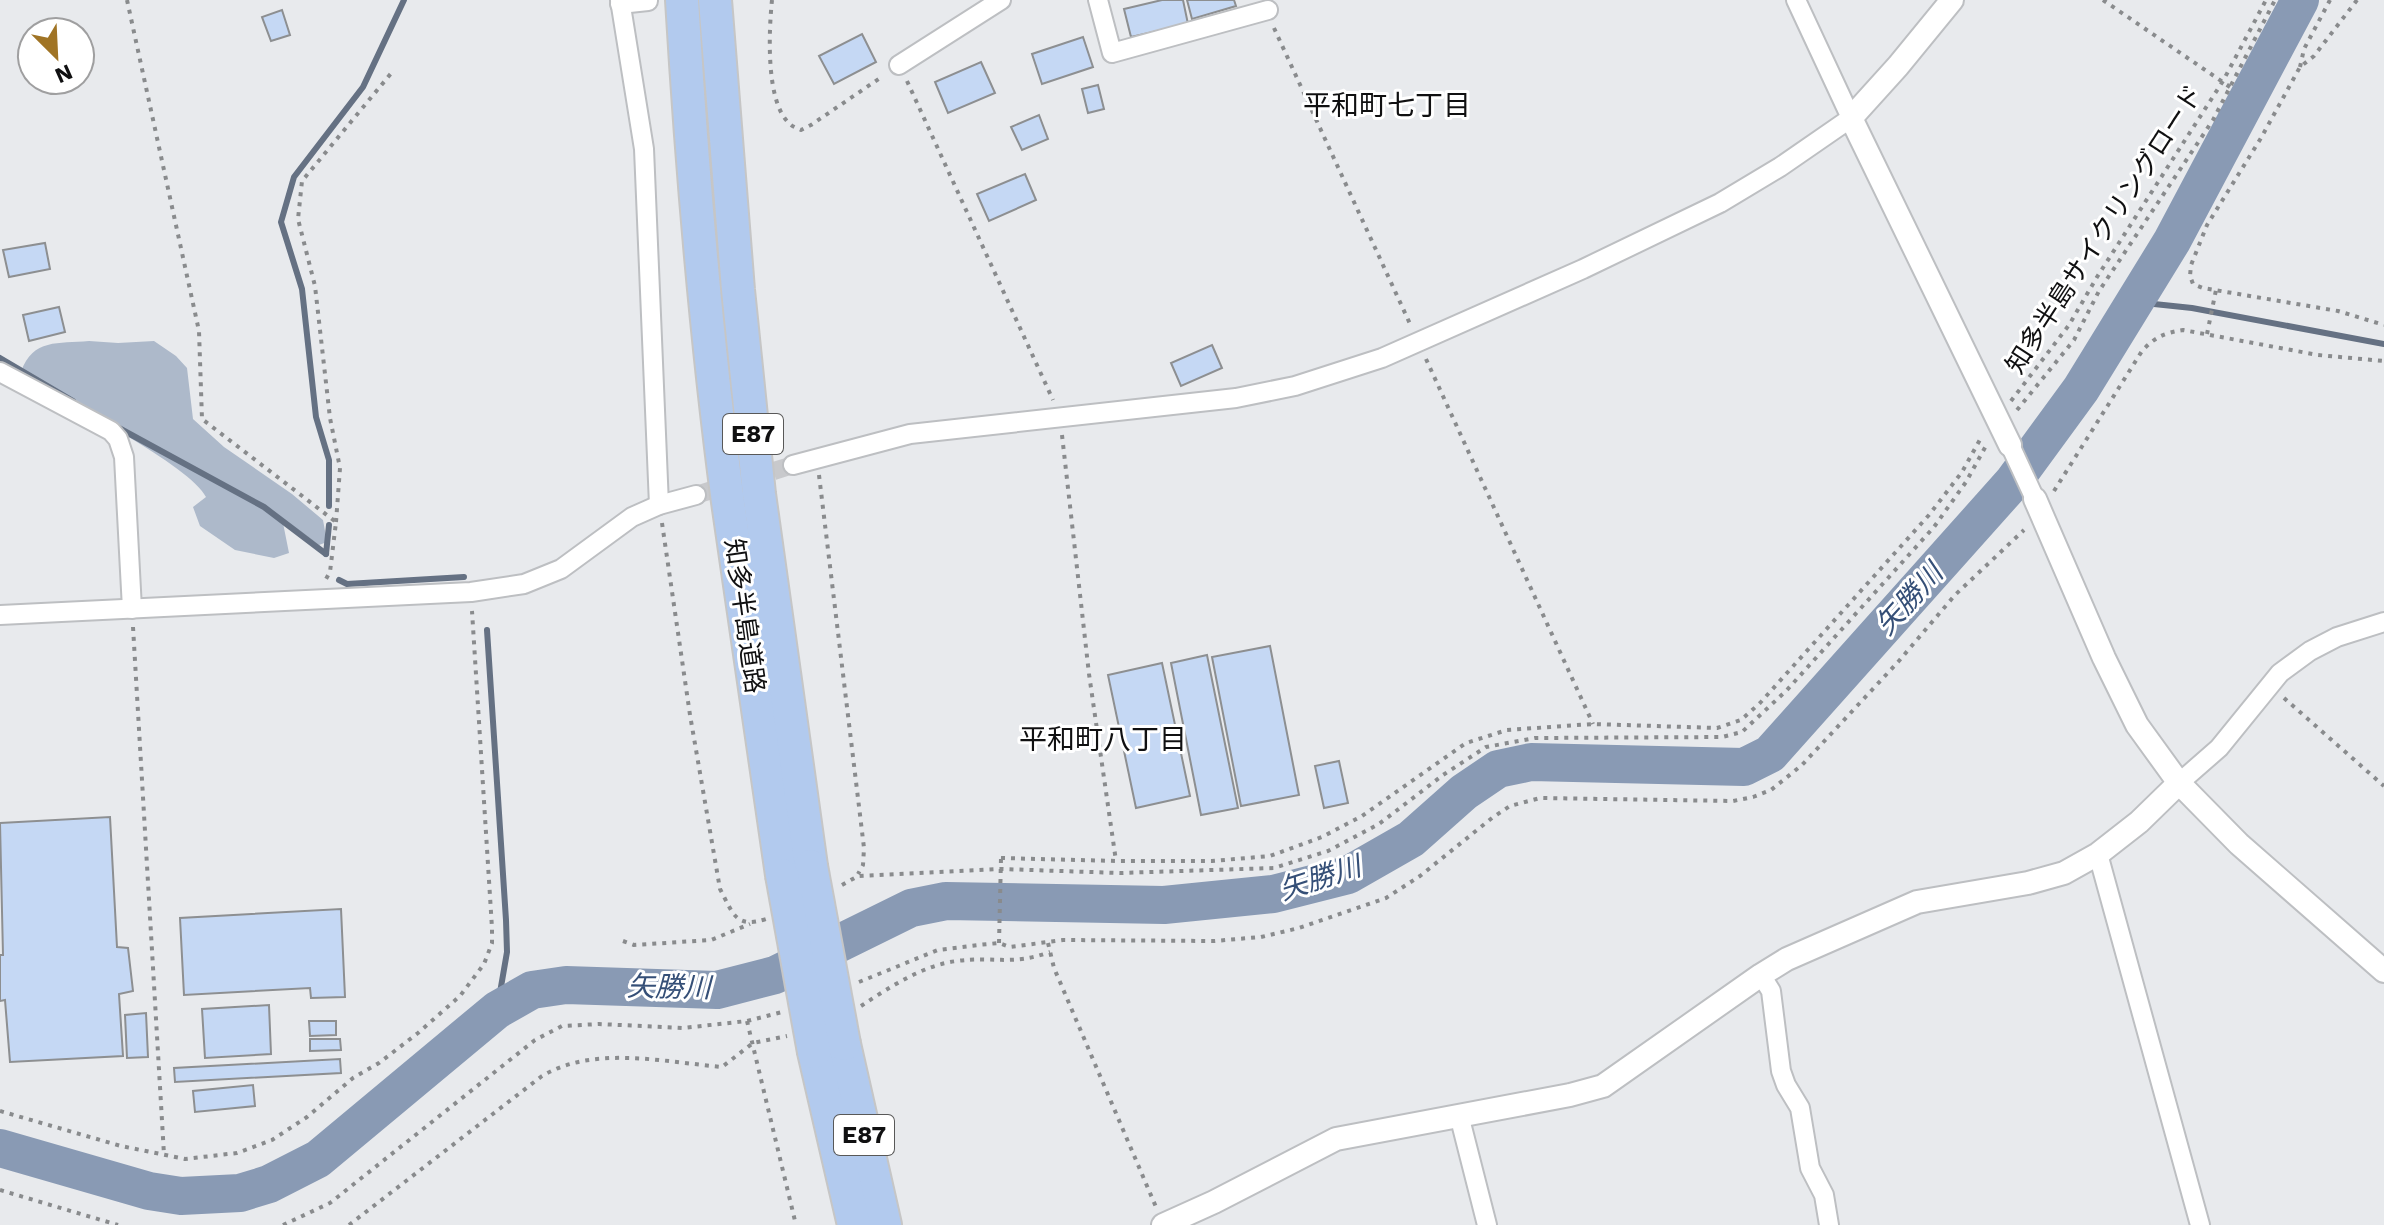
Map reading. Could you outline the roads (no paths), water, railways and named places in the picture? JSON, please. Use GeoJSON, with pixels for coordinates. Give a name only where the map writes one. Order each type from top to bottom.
{"type":"FeatureCollection","features":[{"type":"Feature","properties":{"kind":"highway"},"geometry":{"type":"LineString","coordinates":[[663,0],[669,88],[689,113]]}},
{"type":"Feature","properties":{"kind":"highway","name":"知多半島道路"},"geometry":{"type":"LineString","coordinates":[[682,0],[689,113],[728,501],[797,871]]}},
{"type":"Feature","properties":{"kind":"highway","name":"知多半島道路"},"geometry":{"type":"LineString","coordinates":[[715,0],[736,275],[797,871],[819,1043],[854,1225]]}},
{"type":"Feature","properties":{"kind":"highway","name":"知多半島道路"},"geometry":{"type":"LineString","coordinates":[[819,1043],[885,1225]]}},
{"type":"Feature","properties":{"kind":"street"},"geometry":{"type":"LineString","coordinates":[[899,65],[1001,0]]}},
{"type":"Feature","properties":{"kind":"street"},"geometry":{"type":"LineString","coordinates":[[1098,0],[1112,53],[1268,10]]}},
{"type":"Feature","properties":{"kind":"street"},"geometry":{"type":"LineString","coordinates":[[1796,0],[2003,430],[2137,725],[2179,783],[2239,844],[2384,971]]}},
{"type":"Feature","properties":{"kind":"street"},"geometry":{"type":"LineString","coordinates":[[793,465],[910,434],[1251,395],[1295,386],[1382,358],[1720,203],[1780,167],[1851,118],[1952,0]]}},
{"type":"Feature","properties":{"kind":"street"},"geometry":{"type":"LineString","coordinates":[[648,1],[620,2],[644,149],[659,505]]}},
{"type":"Feature","properties":{"kind":"street"},"geometry":{"type":"LineString","coordinates":[[0,372],[111,431],[118,439],[124,457],[132,609]]}},
{"type":"Feature","properties":{"kind":"street"},"geometry":{"type":"LineString","coordinates":[[0,615],[471,592],[524,584],[561,569],[632,517],[659,505],[696,495]]}},
{"type":"Feature","properties":{"kind":"street"},"geometry":{"type":"LineString","coordinates":[[1164,1224],[1214,1202],[1336,1139],[1570,1095],[1603,1086],[1787,959],[1917,902],[2028,883],[2064,873],[2098,854],[2139,822],[2219,748],[2280,673],[2310,651],[2337,637],[2384,622]]}},
{"type":"Feature","properties":{"kind":"street"},"geometry":{"type":"LineString","coordinates":[[2098,854],[2200,1225]]}},
{"type":"Feature","properties":{"kind":"street"},"geometry":{"type":"LineString","coordinates":[[1761,975],[1771,991],[1781,1071],[1800,1108],[1810,1168],[1824,1195],[1829,1225]]}},
{"type":"Feature","properties":{"kind":"street"},"geometry":{"type":"LineString","coordinates":[[1459,1115],[1487,1225]]}},
{"type":"Feature","properties":{"kind":"waterway"},"geometry":{"type":"LineString","coordinates":[[329,506],[329,460],[316,417],[302,289],[281,222],[294,177],[363,87],[404,0]]}},
{"type":"Feature","properties":{"kind":"waterway","name":"矢勝川"},"geometry":{"type":"LineString","coordinates":[[0,1148],[149,1191],[181,1196],[240,1193],[269,1184],[318,1159],[497,1010],[532,990],[566,985],[717,990],[775,975],[911,908],[946,901],[1164,905],[1273,894],[1348,875],[1411,839],[1464,792],[1498,769],[1531,762],[1744,767],[1770,754],[2013,482],[2081,389],[2172,241],[2300,0]]}},
{"type":"Feature","properties":{"kind":"waterway"},"geometry":{"type":"LineString","coordinates":[[2135,302],[2192,308],[2384,344]]}},
{"type":"Feature","properties":{"kind":"waterway"},"geometry":{"type":"LineString","coordinates":[[0,358],[73,401]]}},
{"type":"Feature","properties":{"kind":"waterway"},"geometry":{"type":"LineString","coordinates":[[117,427],[264,507],[326,554]]}},
{"type":"Feature","properties":{"kind":"waterway"},"geometry":{"type":"LineString","coordinates":[[326,554],[329,525]]}},
{"type":"Feature","properties":{"kind":"waterway"},"geometry":{"type":"LineString","coordinates":[[339,580],[347,584],[464,577]]}},
{"type":"Feature","properties":{"kind":"waterway"},"geometry":{"type":"LineString","coordinates":[[487,630],[507,952],[497,1010]]}},
{"type":"Feature","properties":{"kind":"tunnel"},"geometry":{"type":"LineString","coordinates":[[696,495],[793,465]]}},
{"type":"Feature","properties":{"kind":"district","name":"平和町七丁目"},"geometry":{"type":"Point","coordinates":[1387,105]}},
{"type":"Feature","properties":{"kind":"district","name":"平和町八丁目"},"geometry":{"type":"Point","coordinates":[1103,739]}}]}
